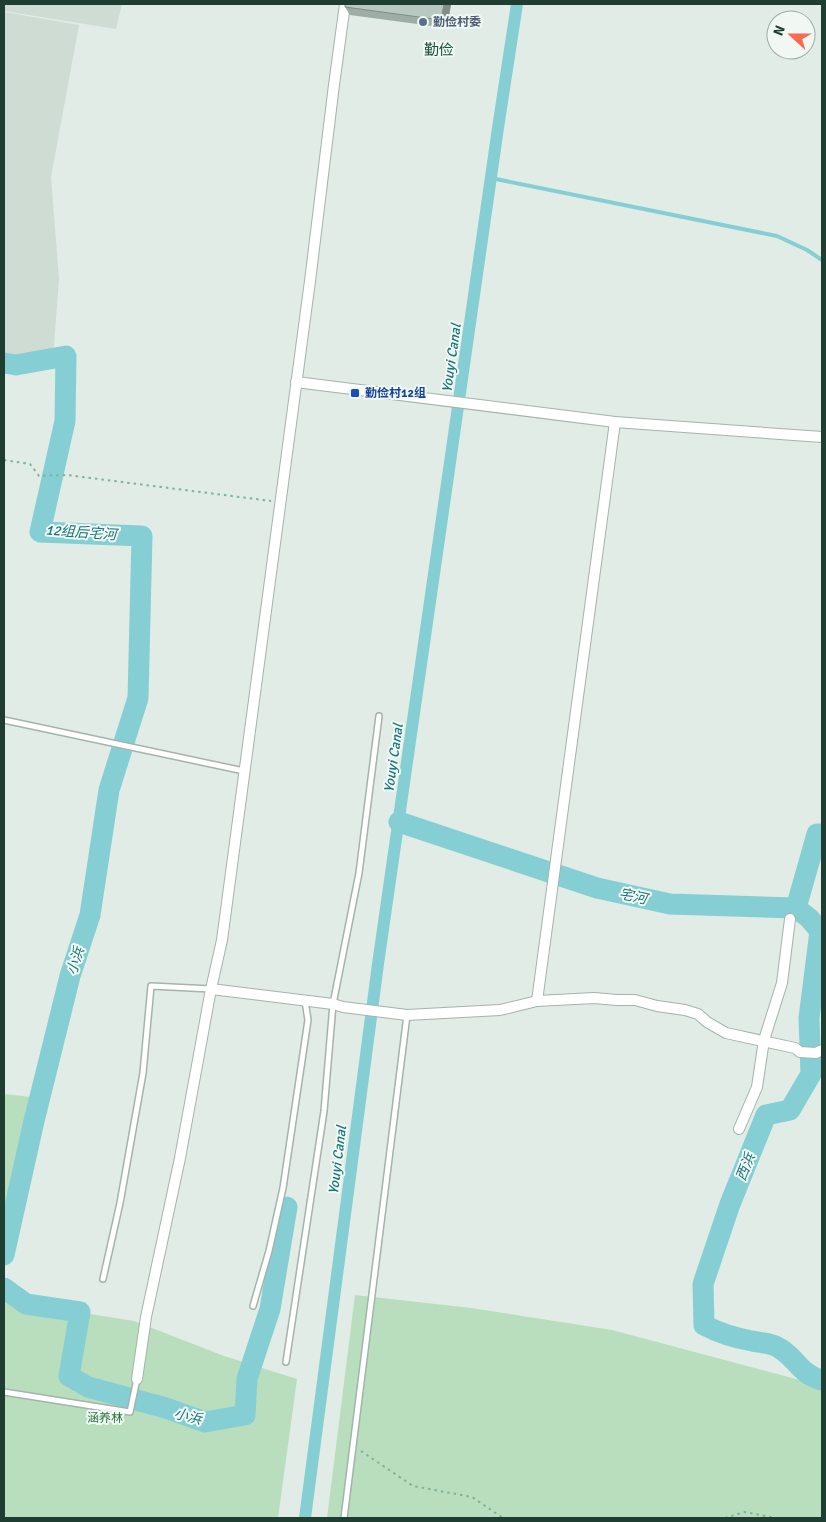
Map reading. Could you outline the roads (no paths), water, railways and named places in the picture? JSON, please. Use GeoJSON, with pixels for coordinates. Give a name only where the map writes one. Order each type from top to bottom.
{"type":"FeatureCollection","features":[{"type":"Feature","properties":{"kind":"street"},"geometry":{"type":"LineString","coordinates":[[136,1379],[146,1317],[180,1158],[211,989],[222,940],[345,4]]}},
{"type":"Feature","properties":{"kind":"street"},"geometry":{"type":"LineString","coordinates":[[296,382],[615,422],[822,437]]}},
{"type":"Feature","properties":{"kind":"street"},"geometry":{"type":"LineString","coordinates":[[537,1001],[615,422]]}},
{"type":"Feature","properties":{"kind":"street"},"geometry":{"type":"LineString","coordinates":[[739,1129],[757,1088],[764,1040],[782,983],[790,918]]}},
{"type":"Feature","properties":{"kind":"street"},"geometry":{"type":"LineString","coordinates":[[211,989],[407,1015],[500,1010],[537,1001],[594,998],[635,1000],[698,1014],[707,1022],[726,1033],[764,1040],[795,1048],[800,1052],[815,1052]]}},
{"type":"Feature","properties":{"kind":"lane"},"geometry":{"type":"LineString","coordinates":[[286,1362],[359,873],[379,716]]}},
{"type":"Feature","properties":{"kind":"lane"},"geometry":{"type":"LineString","coordinates":[[4,720],[244,771]]}},
{"type":"Feature","properties":{"kind":"lane"},"geometry":{"type":"LineString","coordinates":[[103,1279],[120,1202],[143,1073],[151,986],[211,989]]}},
{"type":"Feature","properties":{"kind":"lane"},"geometry":{"type":"LineString","coordinates":[[253,1306],[269,1251],[282,1188],[308,1020],[305,1000]]}},
{"type":"Feature","properties":{"kind":"lane"},"geometry":{"type":"LineString","coordinates":[[344,1518],[407,1015]]}},
{"type":"Feature","properties":{"kind":"lane"},"geometry":{"type":"LineString","coordinates":[[4,1392],[130,1412],[136,1379]]}},
{"type":"Feature","properties":{"kind":"waterway","name":"Youyi Canal"},"geometry":{"type":"LineString","coordinates":[[305,1518],[378,964],[517,4]]}},
{"type":"Feature","properties":{"kind":"waterway"},"geometry":{"type":"LineString","coordinates":[[491,178],[777,236],[807,250],[822,260]]}},
{"type":"Feature","properties":{"kind":"waterway","name":"小浜"},"geometry":{"type":"LineString","coordinates":[[4,363],[16,365],[66,356],[65,421],[40,532],[142,536],[138,698],[109,790],[90,915],[70,976],[34,1121],[4,1255]]}},
{"type":"Feature","properties":{"kind":"waterway","name":"宅河"},"geometry":{"type":"LineString","coordinates":[[399,822],[597,888],[670,904],[796,908],[817,834],[822,834]]}},
{"type":"Feature","properties":{"kind":"waterway","name":"西浜"},"geometry":{"type":"LineString","coordinates":[[796,908],[809,918],[820,931],[809,1018],[811,1074],[790,1110],[766,1115],[730,1204],[703,1284],[704,1325],[733,1337],[776,1346],[790,1356],[808,1374],[822,1380]]}},
{"type":"Feature","properties":{"kind":"waterway","name":"小浜"},"geometry":{"type":"LineString","coordinates":[[4,1288],[26,1304],[80,1312],[69,1376],[88,1387],[166,1408],[205,1422],[245,1415],[247,1379],[270,1309],[287,1207]]}},
{"type":"Feature","properties":{"kind":"place","name":"勤俭村委"},"geometry":{"type":"Point","coordinates":[423,22]}},
{"type":"Feature","properties":{"kind":"place","name":"勤俭村12组"},"geometry":{"type":"Point","coordinates":[355,393]}},
{"type":"Feature","properties":{"kind":"district","name":"勤俭"},"geometry":{"type":"Point","coordinates":[439,50]}},
{"type":"Feature","properties":{"kind":"water label","name":"12组后宅河"},"geometry":{"type":"Point","coordinates":[81,532]}},
{"type":"Feature","properties":{"kind":"park label","name":"涵养林"},"geometry":{"type":"Point","coordinates":[105,1418]}}]}
